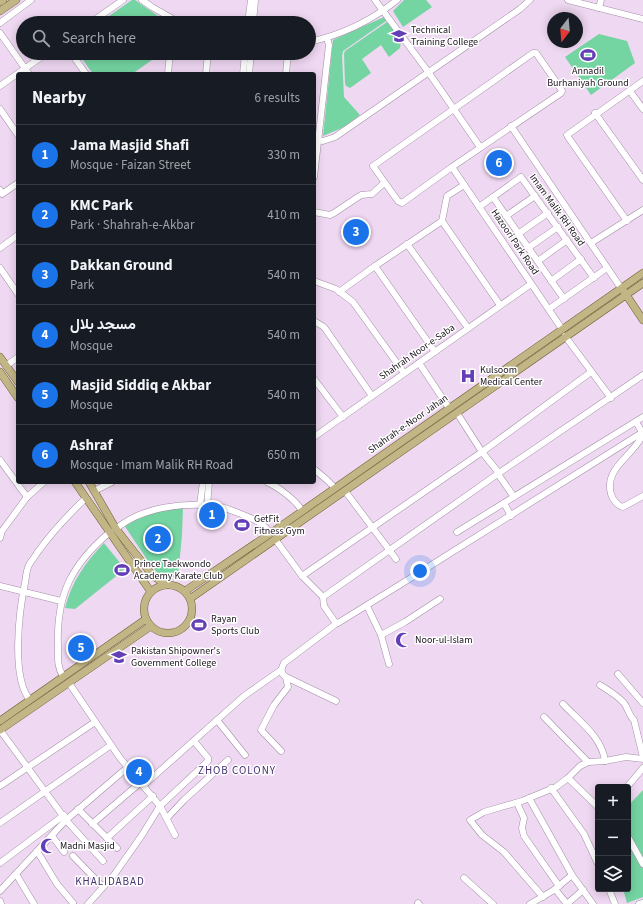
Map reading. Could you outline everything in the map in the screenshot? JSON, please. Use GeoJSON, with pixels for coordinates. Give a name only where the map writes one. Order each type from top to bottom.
{"type":"FeatureCollection","features":[{"type":"Feature","properties":{"kind":"main road"},"geometry":{"type":"LineString","coordinates":[[0,11],[16,0]]}},
{"type":"Feature","properties":{"kind":"main road","name":"Shahrah-e-Noor Jahan"},"geometry":{"type":"LineString","coordinates":[[185,591],[358,482],[515,372],[564,333],[623,291],[643,273]]}},
{"type":"Feature","properties":{"kind":"main road","name":"Shahrah-e-Noor Jahan"},"geometry":{"type":"LineString","coordinates":[[623,291],[643,283]]}},
{"type":"Feature","properties":{"kind":"main road"},"geometry":{"type":"LineString","coordinates":[[623,291],[643,320]]}},
{"type":"Feature","properties":{"kind":"main road","name":"Shahrah-e-Noor Jahan"},"geometry":{"type":"LineString","coordinates":[[191,598],[273,536],[302,511],[511,365],[564,333]]}},
{"type":"Feature","properties":{"kind":"main road"},"geometry":{"type":"LineString","coordinates":[[0,357],[16,379]]}},
{"type":"Feature","properties":{"kind":"main road"},"geometry":{"type":"LineString","coordinates":[[511,365],[515,372]]}},
{"type":"Feature","properties":{"kind":"main road"},"geometry":{"type":"LineString","coordinates":[[0,372],[16,395]]}},
{"type":"Feature","properties":{"kind":"main road"},"geometry":{"type":"LineString","coordinates":[[353,475],[358,482]]}},
{"type":"Feature","properties":{"kind":"main road"},"geometry":{"type":"LineString","coordinates":[[76,484],[86,498],[153,576],[166,584],[174,585],[185,591],[191,598],[193,603],[191,617],[186,625],[175,632],[162,632],[151,626],[144,614],[144,603],[146,598],[154,589],[166,584]]}},
{"type":"Feature","properties":{"kind":"main road"},"geometry":{"type":"LineString","coordinates":[[90,484],[113,530],[151,592]]}},
{"type":"Feature","properties":{"kind":"main road"},"geometry":{"type":"LineString","coordinates":[[0,721],[146,619]]}},
{"type":"Feature","properties":{"kind":"main road"},"geometry":{"type":"LineString","coordinates":[[0,730],[151,626]]}},
{"type":"Feature","properties":{"kind":"street"},"geometry":{"type":"LineString","coordinates":[[0,22],[32,0]]}},
{"type":"Feature","properties":{"kind":"street"},"geometry":{"type":"LineString","coordinates":[[100,16],[123,0]]}},
{"type":"Feature","properties":{"kind":"street"},"geometry":{"type":"LineString","coordinates":[[142,0],[166,16]]}},
{"type":"Feature","properties":{"kind":"street"},"geometry":{"type":"LineString","coordinates":[[249,16],[251,0]]}},
{"type":"Feature","properties":{"kind":"street"},"geometry":{"type":"LineString","coordinates":[[254,16],[255,0]]}},
{"type":"Feature","properties":{"kind":"street"},"geometry":{"type":"LineString","coordinates":[[376,0],[480,147]]}},
{"type":"Feature","properties":{"kind":"street"},"geometry":{"type":"LineString","coordinates":[[316,40],[343,33],[364,23],[398,0]]}},
{"type":"Feature","properties":{"kind":"street"},"geometry":{"type":"LineString","coordinates":[[318,140],[323,141],[336,137],[520,9],[530,0]]}},
{"type":"Feature","properties":{"kind":"street"},"geometry":{"type":"LineString","coordinates":[[568,0],[643,19]]}},
{"type":"Feature","properties":{"kind":"street"},"geometry":{"type":"LineString","coordinates":[[599,8],[601,0]]}},
{"type":"Feature","properties":{"kind":"street"},"geometry":{"type":"LineString","coordinates":[[0,33],[16,56]]}},
{"type":"Feature","properties":{"kind":"street"},"geometry":{"type":"LineString","coordinates":[[316,158],[329,45],[327,38]]}},
{"type":"Feature","properties":{"kind":"street"},"geometry":{"type":"LineString","coordinates":[[534,52],[562,91],[402,203],[398,201],[373,166],[453,109],[534,52]]}},
{"type":"Feature","properties":{"kind":"street"},"geometry":{"type":"LineString","coordinates":[[19,60],[27,71],[39,60]]}},
{"type":"Feature","properties":{"kind":"street"},"geometry":{"type":"LineString","coordinates":[[76,60],[85,72]]}},
{"type":"Feature","properties":{"kind":"street"},"geometry":{"type":"LineString","coordinates":[[168,72],[169,60]]}},
{"type":"Feature","properties":{"kind":"street"},"geometry":{"type":"LineString","coordinates":[[206,72],[207,60]]}},
{"type":"Feature","properties":{"kind":"street"},"geometry":{"type":"LineString","coordinates":[[243,72],[244,60]]}},
{"type":"Feature","properties":{"kind":"street"},"geometry":{"type":"LineString","coordinates":[[248,72],[250,60]]}},
{"type":"Feature","properties":{"kind":"street"},"geometry":{"type":"LineString","coordinates":[[286,72],[287,60]]}},
{"type":"Feature","properties":{"kind":"street"},"geometry":{"type":"LineString","coordinates":[[0,86],[16,77]]}},
{"type":"Feature","properties":{"kind":"street"},"geometry":{"type":"LineString","coordinates":[[627,221],[567,135],[569,132],[643,81]]}},
{"type":"Feature","properties":{"kind":"street"},"geometry":{"type":"LineString","coordinates":[[630,90],[643,109]]}},
{"type":"Feature","properties":{"kind":"street"},"geometry":{"type":"LineString","coordinates":[[0,109],[16,132]]}},
{"type":"Feature","properties":{"kind":"street"},"geometry":{"type":"LineString","coordinates":[[595,114],[643,180]]}},
{"type":"Feature","properties":{"kind":"street"},"geometry":{"type":"LineString","coordinates":[[511,126],[623,291]]}},
{"type":"Feature","properties":{"kind":"street","name":"Hazoori Park Road"},"geometry":{"type":"LineString","coordinates":[[452,167],[564,333],[611,398]]}},
{"type":"Feature","properties":{"kind":"street","name":"Imam Malik RH Road"},"geometry":{"type":"LineString","coordinates":[[479,207],[521,177],[594,278]]}},
{"type":"Feature","properties":{"kind":"street"},"geometry":{"type":"LineString","coordinates":[[316,212],[330,215],[334,214],[361,195],[372,194],[384,182]]}},
{"type":"Feature","properties":{"kind":"street"},"geometry":{"type":"LineString","coordinates":[[0,190],[2,194],[16,184]]}},
{"type":"Feature","properties":{"kind":"street"},"geometry":{"type":"LineString","coordinates":[[339,292],[442,221],[447,196],[464,185]]}},
{"type":"Feature","properties":{"kind":"street"},"geometry":{"type":"LineString","coordinates":[[506,216],[535,196]]}},
{"type":"Feature","properties":{"kind":"street"},"geometry":{"type":"LineString","coordinates":[[493,197],[564,299]]}},
{"type":"Feature","properties":{"kind":"street"},"geometry":{"type":"LineString","coordinates":[[592,244],[643,210]]}},
{"type":"Feature","properties":{"kind":"street"},"geometry":{"type":"LineString","coordinates":[[518,234],[548,213]]}},
{"type":"Feature","properties":{"kind":"street"},"geometry":{"type":"LineString","coordinates":[[442,221],[500,305]]}},
{"type":"Feature","properties":{"kind":"street"},"geometry":{"type":"LineString","coordinates":[[528,248],[558,227]]}},
{"type":"Feature","properties":{"kind":"street"},"geometry":{"type":"LineString","coordinates":[[0,248],[16,236]]}},
{"type":"Feature","properties":{"kind":"street"},"geometry":{"type":"LineString","coordinates":[[538,261],[567,240]]}},
{"type":"Feature","properties":{"kind":"street"},"geometry":{"type":"LineString","coordinates":[[407,244],[468,328]]}},
{"type":"Feature","properties":{"kind":"street"},"geometry":{"type":"LineString","coordinates":[[551,281],[581,260]]}},
{"type":"Feature","properties":{"kind":"street"},"geometry":{"type":"LineString","coordinates":[[375,266],[435,352]]}},
{"type":"Feature","properties":{"kind":"street"},"geometry":{"type":"LineString","coordinates":[[0,268],[16,289]]}},
{"type":"Feature","properties":{"kind":"street"},"geometry":{"type":"LineString","coordinates":[[549,309],[607,268]]}},
{"type":"Feature","properties":{"kind":"street"},"geometry":{"type":"LineString","coordinates":[[316,282],[339,292],[353,302],[404,373]]}},
{"type":"Feature","properties":{"kind":"street","name":"Shahrah Noor-e-Saba"},"geometry":{"type":"LineString","coordinates":[[316,436],[531,284]]}},
{"type":"Feature","properties":{"kind":"street"},"geometry":{"type":"LineString","coordinates":[[316,322],[324,327],[372,396]]}},
{"type":"Feature","properties":{"kind":"street"},"geometry":{"type":"LineString","coordinates":[[6,366],[16,358]]}},
{"type":"Feature","properties":{"kind":"street"},"geometry":{"type":"LineString","coordinates":[[419,363],[449,408]]}},
{"type":"Feature","properties":{"kind":"street"},"geometry":{"type":"LineString","coordinates":[[302,576],[482,452],[591,372]]}},
{"type":"Feature","properties":{"kind":"street"},"geometry":{"type":"LineString","coordinates":[[323,597],[498,474],[643,375]]}},
{"type":"Feature","properties":{"kind":"street"},"geometry":{"type":"LineString","coordinates":[[316,384],[343,417]]}},
{"type":"Feature","properties":{"kind":"street"},"geometry":{"type":"LineString","coordinates":[[456,413],[514,497]]}},
{"type":"Feature","properties":{"kind":"street"},"geometry":{"type":"LineString","coordinates":[[457,532],[643,417]]}},
{"type":"Feature","properties":{"kind":"street"},"geometry":{"type":"LineString","coordinates":[[636,422],[643,432]]}},
{"type":"Feature","properties":{"kind":"street"},"geometry":{"type":"LineString","coordinates":[[643,432],[640,441],[612,473],[610,481],[612,496],[616,503],[622,507],[643,496]]}},
{"type":"Feature","properties":{"kind":"street"},"geometry":{"type":"LineString","coordinates":[[92,824],[143,784],[244,696],[281,670],[284,663],[337,623],[367,606],[643,432]]}},
{"type":"Feature","properties":{"kind":"street"},"geometry":{"type":"LineString","coordinates":[[0,460],[16,482]]}},
{"type":"Feature","properties":{"kind":"street"},"geometry":{"type":"LineString","coordinates":[[316,471],[335,488]]}},
{"type":"Feature","properties":{"kind":"street"},"geometry":{"type":"LineString","coordinates":[[18,484],[27,497]]}},
{"type":"Feature","properties":{"kind":"street"},"geometry":{"type":"LineString","coordinates":[[0,538],[2,531],[27,497],[42,484]]}},
{"type":"Feature","properties":{"kind":"street"},"geometry":{"type":"LineString","coordinates":[[94,491],[108,484]]}},
{"type":"Feature","properties":{"kind":"street"},"geometry":{"type":"LineString","coordinates":[[203,484],[204,505]]}},
{"type":"Feature","properties":{"kind":"street"},"geometry":{"type":"LineString","coordinates":[[204,505],[209,484]]}},
{"type":"Feature","properties":{"kind":"street"},"geometry":{"type":"LineString","coordinates":[[271,484],[299,506],[302,511]]}},
{"type":"Feature","properties":{"kind":"street"},"geometry":{"type":"LineString","coordinates":[[345,491],[396,559]]}},
{"type":"Feature","properties":{"kind":"street"},"geometry":{"type":"LineString","coordinates":[[30,700],[26,695],[18,660],[19,621],[23,591],[29,566],[49,535],[86,498]]}},
{"type":"Feature","properties":{"kind":"street"},"geometry":{"type":"LineString","coordinates":[[504,503],[511,516]]}},
{"type":"Feature","properties":{"kind":"street"},"geometry":{"type":"LineString","coordinates":[[63,676],[59,670],[57,628],[61,601],[70,576],[82,560],[98,543],[121,524],[144,512],[168,507],[204,505],[218,506],[262,524],[273,536],[302,576],[323,597],[324,606],[337,623]]}},
{"type":"Feature","properties":{"kind":"street"},"geometry":{"type":"LineString","coordinates":[[0,586],[61,601]]}},
{"type":"Feature","properties":{"kind":"street"},"geometry":{"type":"LineString","coordinates":[[381,635],[405,622],[440,599]]}},
{"type":"Feature","properties":{"kind":"street"},"geometry":{"type":"LineString","coordinates":[[367,606],[381,635],[389,664]]}},
{"type":"Feature","properties":{"kind":"street"},"geometry":{"type":"LineString","coordinates":[[281,670],[286,677],[336,701]]}},
{"type":"Feature","properties":{"kind":"street"},"geometry":{"type":"LineString","coordinates":[[618,674],[643,703]]}},
{"type":"Feature","properties":{"kind":"street"},"geometry":{"type":"LineString","coordinates":[[281,750],[261,730],[274,705],[288,688],[286,677]]}},
{"type":"Feature","properties":{"kind":"street"},"geometry":{"type":"LineString","coordinates":[[69,683],[120,758],[160,806],[175,835]]}},
{"type":"Feature","properties":{"kind":"street"},"geometry":{"type":"LineString","coordinates":[[543,897],[504,852],[482,835],[470,820],[484,812],[529,798],[556,787],[580,766],[588,762],[605,761],[626,757],[643,758],[634,720],[631,718],[627,707],[622,701],[600,685]]}},
{"type":"Feature","properties":{"kind":"street"},"geometry":{"type":"LineString","coordinates":[[563,704],[594,736],[602,749],[605,761]]}},
{"type":"Feature","properties":{"kind":"street"},"geometry":{"type":"LineString","coordinates":[[544,717],[588,762]]}},
{"type":"Feature","properties":{"kind":"street"},"geometry":{"type":"LineString","coordinates":[[217,720],[245,755]]}},
{"type":"Feature","properties":{"kind":"street"},"geometry":{"type":"LineString","coordinates":[[0,786],[95,722]]}},
{"type":"Feature","properties":{"kind":"street"},"geometry":{"type":"LineString","coordinates":[[0,730],[65,818],[103,862]]}},
{"type":"Feature","properties":{"kind":"street"},"geometry":{"type":"LineString","coordinates":[[88,904],[114,875],[160,806],[208,761],[208,758],[194,741]]}},
{"type":"Feature","properties":{"kind":"street"},"geometry":{"type":"LineString","coordinates":[[0,823],[111,745]]}},
{"type":"Feature","properties":{"kind":"street"},"geometry":{"type":"LineString","coordinates":[[167,818],[184,800],[228,760]]}},
{"type":"Feature","properties":{"kind":"street"},"geometry":{"type":"LineString","coordinates":[[0,863],[78,809],[128,767]]}},
{"type":"Feature","properties":{"kind":"street"},"geometry":{"type":"LineString","coordinates":[[630,784],[643,768]]}},
{"type":"Feature","properties":{"kind":"street"},"geometry":{"type":"LineString","coordinates":[[568,778],[595,804]]}},
{"type":"Feature","properties":{"kind":"street"},"geometry":{"type":"LineString","coordinates":[[551,788],[584,834],[595,856]]}},
{"type":"Feature","properties":{"kind":"street"},"geometry":{"type":"LineString","coordinates":[[108,838],[153,796]]}},
{"type":"Feature","properties":{"kind":"street"},"geometry":{"type":"LineString","coordinates":[[529,798],[572,875],[593,904]]}},
{"type":"Feature","properties":{"kind":"street"},"geometry":{"type":"LineString","coordinates":[[517,802],[524,818],[522,828],[524,836],[567,904],[583,890]]}},
{"type":"Feature","properties":{"kind":"street"},"geometry":{"type":"LineString","coordinates":[[78,809],[117,848]]}},
{"type":"Feature","properties":{"kind":"street"},"geometry":{"type":"LineString","coordinates":[[1,888],[52,836],[65,818]]}},
{"type":"Feature","properties":{"kind":"street"},"geometry":{"type":"LineString","coordinates":[[52,836],[64,852]]}},
{"type":"Feature","properties":{"kind":"street"},"geometry":{"type":"LineString","coordinates":[[631,842],[643,864]]}},
{"type":"Feature","properties":{"kind":"street"},"geometry":{"type":"LineString","coordinates":[[37,851],[57,884],[73,903]]}},
{"type":"Feature","properties":{"kind":"street"},"geometry":{"type":"LineString","coordinates":[[73,856],[103,887]]}},
{"type":"Feature","properties":{"kind":"street"},"geometry":{"type":"LineString","coordinates":[[16,874],[34,904]]}},
{"type":"Feature","properties":{"kind":"street"},"geometry":{"type":"LineString","coordinates":[[530,904],[543,897],[572,875]]}},
{"type":"Feature","properties":{"kind":"street"},"geometry":{"type":"LineString","coordinates":[[464,878],[493,904]]}},
{"type":"Feature","properties":{"kind":"street"},"geometry":{"type":"LineString","coordinates":[[610,892],[615,904]]}},
{"type":"Feature","properties":{"kind":"green space"},"geometry":{"type":"Polygon","coordinates":[[[132,0],[135,0],[158,16],[109,16],[132,0]]]}},
{"type":"Feature","properties":{"kind":"green space"},"geometry":{"type":"Polygon","coordinates":[[[404,0],[426,0],[432,7],[403,27],[393,11],[404,0]]]}},
{"type":"Feature","properties":{"kind":"green space"},"geometry":{"type":"Polygon","coordinates":[[[384,17],[386,21],[343,51],[344,97],[360,115],[344,127],[323,136],[333,40],[384,17]]]}},
{"type":"Feature","properties":{"kind":"green space"},"geometry":{"type":"Polygon","coordinates":[[[387,22],[401,40],[400,48],[389,57],[381,45],[362,59],[371,73],[350,88],[346,86],[345,51],[387,22]]]}},
{"type":"Feature","properties":{"kind":"green space"},"geometry":{"type":"Polygon","coordinates":[[[599,34],[627,41],[635,63],[591,95],[565,57],[578,48],[583,48],[583,45],[599,34]]]}},
{"type":"Feature","properties":{"kind":"green space"},"geometry":{"type":"Polygon","coordinates":[[[83,60],[152,60],[135,72],[92,72],[83,60]]]}},
{"type":"Feature","properties":{"kind":"green space"},"geometry":{"type":"Polygon","coordinates":[[[183,507],[178,577],[160,576],[150,564],[124,525],[150,513],[183,507]]]}},
{"type":"Feature","properties":{"kind":"green space"},"geometry":{"type":"Polygon","coordinates":[[[104,543],[125,569],[75,609],[65,608],[75,581],[91,558],[104,543]]]}},
{"type":"Feature","properties":{"kind":"green space"},"geometry":{"type":"Polygon","coordinates":[[[643,790],[643,897],[627,903],[624,892],[631,892],[631,803],[643,790]]]}},
{"type":"Feature","properties":{"kind":"place","name":"Technical Training College"},"geometry":{"type":"Point","coordinates":[399,36]}},
{"type":"Feature","properties":{"kind":"place","name":"Annadil Burhaniyah Ground"},"geometry":{"type":"Point","coordinates":[588,55]}},
{"type":"Feature","properties":{"kind":"place","name":"Ashraf"},"geometry":{"type":"Point","coordinates":[499,163]}},
{"type":"Feature","properties":{"kind":"place","name":"Dakkan Ground"},"geometry":{"type":"Point","coordinates":[356,232]}},
{"type":"Feature","properties":{"kind":"place","name":"Kulsoom Medical Center"},"geometry":{"type":"Point","coordinates":[468,376]}},
{"type":"Feature","properties":{"kind":"place","name":"Jama Masjid Shafi"},"geometry":{"type":"Point","coordinates":[212,515]}},
{"type":"Feature","properties":{"kind":"place","name":"GetFit Fitness Gym"},"geometry":{"type":"Point","coordinates":[242,525]}},
{"type":"Feature","properties":{"kind":"place","name":"KMC Park"},"geometry":{"type":"Point","coordinates":[158,539]}},
{"type":"Feature","properties":{"kind":"place","name":"Prince Taekwondo Academy Karate Club"},"geometry":{"type":"Point","coordinates":[122,570]}},
{"type":"Feature","properties":{"kind":"place","name":"Rayan Sports Club"},"geometry":{"type":"Point","coordinates":[199,625]}},
{"type":"Feature","properties":{"kind":"place","name":"Noor-ul-Islam"},"geometry":{"type":"Point","coordinates":[403,640]}},
{"type":"Feature","properties":{"kind":"place","name":"Masjid Siddiq e Akbar"},"geometry":{"type":"Point","coordinates":[81,648]}},
{"type":"Feature","properties":{"kind":"place","name":"Pakistan Shipowner's Government College"},"geometry":{"type":"Point","coordinates":[119,657]}},
{"type":"Feature","properties":{"kind":"place","name":"مسجد بلال"},"geometry":{"type":"Point","coordinates":[139,772]}},
{"type":"Feature","properties":{"kind":"place","name":"Madni Masjid"},"geometry":{"type":"Point","coordinates":[48,846]}},
{"type":"Feature","properties":{"kind":"district","name":"ZHOB COLONY"},"geometry":{"type":"Point","coordinates":[237,770]}},
{"type":"Feature","properties":{"kind":"district","name":"KHALIDABAD"},"geometry":{"type":"Point","coordinates":[110,881]}}]}
